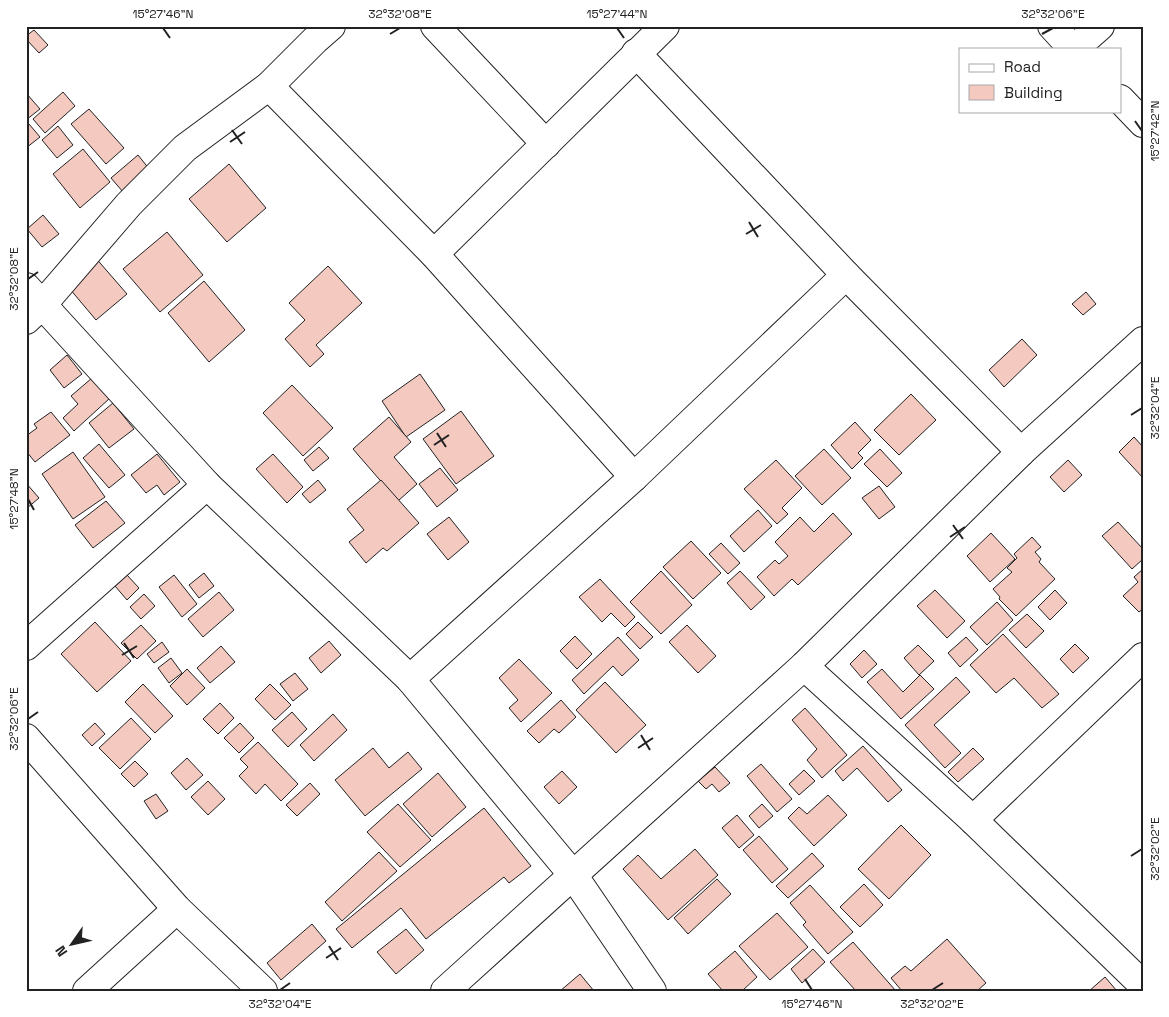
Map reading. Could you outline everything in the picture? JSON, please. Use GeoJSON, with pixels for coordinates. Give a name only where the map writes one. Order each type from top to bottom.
{"type":"FeatureCollection","features":[{"type":"Feature","properties":{"kind":"street"},"geometry":{"type":"LineString","coordinates":[[331,26],[269,86],[185,148],[32,304],[207,485],[410,679],[573,875],[652,991]]}},
{"type":"Feature","properties":{"kind":"street"},"geometry":{"type":"LineString","coordinates":[[435,26],[546,144]]}},
{"type":"Feature","properties":{"kind":"street"},"geometry":{"type":"LineString","coordinates":[[434,254],[665,26]]}},
{"type":"Feature","properties":{"kind":"street"},"geometry":{"type":"LineString","coordinates":[[1052,26],[1073,48]]}},
{"type":"Feature","properties":{"kind":"street"},"geometry":{"type":"LineString","coordinates":[[1075,48],[1100,26]]}},
{"type":"Feature","properties":{"kind":"street"},"geometry":{"type":"LineString","coordinates":[[636,54],[846,275],[1021,452]]}},
{"type":"Feature","properties":{"kind":"street"},"geometry":{"type":"LineString","coordinates":[[269,86],[434,254],[634,477]]}},
{"type":"Feature","properties":{"kind":"street"},"geometry":{"type":"LineString","coordinates":[[1122,101],[1143,123]]}},
{"type":"Feature","properties":{"kind":"street"},"geometry":{"type":"LineString","coordinates":[[410,679],[634,477],[846,275]]}},
{"type":"Feature","properties":{"kind":"street"},"geometry":{"type":"LineString","coordinates":[[445,991],[804,666],[1021,452],[1143,341]]}},
{"type":"Feature","properties":{"kind":"street"},"geometry":{"type":"LineString","coordinates":[[26,646],[207,485]]}},
{"type":"Feature","properties":{"kind":"street"},"geometry":{"type":"LineString","coordinates":[[973,820],[1143,657]]}},
{"type":"Feature","properties":{"kind":"street"},"geometry":{"type":"LineString","coordinates":[[804,666],[973,820],[1143,985]]}},
{"type":"Feature","properties":{"kind":"street"},"geometry":{"type":"LineString","coordinates":[[26,738],[177,909],[263,991]]}},
{"type":"Feature","properties":{"kind":"street"},"geometry":{"type":"LineString","coordinates":[[87,991],[177,909]]}},
{"type":"Feature","properties":{"kind":"building"},"geometry":{"type":"Polygon","coordinates":[[[34,30],[48,45],[39,53],[26,39],[26,36],[34,30]]]}},
{"type":"Feature","properties":{"kind":"building"},"geometry":{"type":"Polygon","coordinates":[[[63,92],[75,106],[45,133],[33,119],[63,92]]]}},
{"type":"Feature","properties":{"kind":"building"},"geometry":{"type":"Polygon","coordinates":[[[26,93],[40,109],[26,120],[26,93]]]}},
{"type":"Feature","properties":{"kind":"building"},"geometry":{"type":"Polygon","coordinates":[[[89,109],[124,148],[106,164],[71,124],[89,109]]]}},
{"type":"Feature","properties":{"kind":"building"},"geometry":{"type":"Polygon","coordinates":[[[29,124],[40,137],[26,148],[26,127],[29,124]]]}},
{"type":"Feature","properties":{"kind":"building"},"geometry":{"type":"Polygon","coordinates":[[[58,126],[73,145],[57,158],[42,140],[58,126]]]}},
{"type":"Feature","properties":{"kind":"building"},"geometry":{"type":"Polygon","coordinates":[[[83,149],[110,182],[80,208],[53,174],[83,149]]]}},
{"type":"Feature","properties":{"kind":"building"},"geometry":{"type":"Polygon","coordinates":[[[138,155],[150,170],[123,192],[111,178],[138,155]]]}},
{"type":"Feature","properties":{"kind":"building"},"geometry":{"type":"Polygon","coordinates":[[[229,164],[266,208],[227,242],[189,199],[229,164]]]}},
{"type":"Feature","properties":{"kind":"building"},"geometry":{"type":"Polygon","coordinates":[[[43,215],[59,234],[42,247],[27,229],[43,215]]]}},
{"type":"Feature","properties":{"kind":"building"},"geometry":{"type":"Polygon","coordinates":[[[167,232],[203,275],[160,312],[123,269],[167,232]]]}},
{"type":"Feature","properties":{"kind":"building"},"geometry":{"type":"Polygon","coordinates":[[[94,256],[127,294],[96,320],[64,282],[94,256]]]}},
{"type":"Feature","properties":{"kind":"building"},"geometry":{"type":"Polygon","coordinates":[[[328,266],[362,303],[316,345],[324,354],[310,367],[285,339],[305,320],[289,303],[328,266]]]}},
{"type":"Feature","properties":{"kind":"building"},"geometry":{"type":"Polygon","coordinates":[[[204,281],[245,330],[209,362],[168,313],[204,281]]]}},
{"type":"Feature","properties":{"kind":"building"},"geometry":{"type":"Polygon","coordinates":[[[1086,292],[1096,304],[1083,315],[1072,304],[1086,292]]]}},
{"type":"Feature","properties":{"kind":"building"},"geometry":{"type":"Polygon","coordinates":[[[1022,339],[1037,355],[1004,387],[989,370],[1022,339]]]}},
{"type":"Feature","properties":{"kind":"building"},"geometry":{"type":"Polygon","coordinates":[[[67,355],[82,374],[64,388],[50,370],[67,355]]]}},
{"type":"Feature","properties":{"kind":"building"},"geometry":{"type":"Polygon","coordinates":[[[420,374],[445,410],[406,437],[382,401],[420,374]]]}},
{"type":"Feature","properties":{"kind":"building"},"geometry":{"type":"Polygon","coordinates":[[[92,378],[110,398],[74,431],[63,418],[78,404],[71,396],[92,378]]]}},
{"type":"Feature","properties":{"kind":"building"},"geometry":{"type":"Polygon","coordinates":[[[292,385],[333,428],[303,456],[263,413],[292,385]]]}},
{"type":"Feature","properties":{"kind":"building"},"geometry":{"type":"Polygon","coordinates":[[[911,394],[936,420],[899,455],[874,430],[911,394]]]}},
{"type":"Feature","properties":{"kind":"building"},"geometry":{"type":"Polygon","coordinates":[[[113,403],[134,429],[109,448],[89,423],[113,403]]]}},
{"type":"Feature","properties":{"kind":"building"},"geometry":{"type":"Polygon","coordinates":[[[461,411],[494,456],[456,484],[423,439],[461,411]]]}},
{"type":"Feature","properties":{"kind":"building"},"geometry":{"type":"Polygon","coordinates":[[[51,412],[70,435],[35,462],[26,451],[26,436],[37,428],[34,424],[51,412]]]}},
{"type":"Feature","properties":{"kind":"building"},"geometry":{"type":"Polygon","coordinates":[[[389,417],[411,442],[394,457],[417,484],[398,501],[353,449],[389,417]]]}},
{"type":"Feature","properties":{"kind":"building"},"geometry":{"type":"Polygon","coordinates":[[[855,422],[871,440],[858,453],[863,458],[852,469],[831,445],[855,422]]]}},
{"type":"Feature","properties":{"kind":"building"},"geometry":{"type":"Polygon","coordinates":[[[1134,437],[1143,447],[1143,478],[1119,452],[1134,437]]]}},
{"type":"Feature","properties":{"kind":"building"},"geometry":{"type":"Polygon","coordinates":[[[99,444],[125,475],[109,488],[83,458],[99,444]]]}},
{"type":"Feature","properties":{"kind":"building"},"geometry":{"type":"Polygon","coordinates":[[[319,447],[329,458],[313,471],[304,460],[319,447]]]}},
{"type":"Feature","properties":{"kind":"building"},"geometry":{"type":"Polygon","coordinates":[[[824,449],[851,478],[822,505],[795,476],[824,449]]]}},
{"type":"Feature","properties":{"kind":"building"},"geometry":{"type":"Polygon","coordinates":[[[880,449],[902,473],[887,487],[864,464],[880,449]]]}},
{"type":"Feature","properties":{"kind":"building"},"geometry":{"type":"Polygon","coordinates":[[[73,452],[105,497],[73,519],[42,474],[73,452]]]}},
{"type":"Feature","properties":{"kind":"building"},"geometry":{"type":"Polygon","coordinates":[[[157,454],[180,482],[164,495],[157,485],[146,493],[131,475],[157,454]]]}},
{"type":"Feature","properties":{"kind":"building"},"geometry":{"type":"Polygon","coordinates":[[[273,454],[303,487],[287,503],[256,469],[273,454]]]}},
{"type":"Feature","properties":{"kind":"building"},"geometry":{"type":"Polygon","coordinates":[[[776,460],[802,488],[782,508],[788,514],[777,524],[744,489],[776,460]]]}},
{"type":"Feature","properties":{"kind":"building"},"geometry":{"type":"Polygon","coordinates":[[[1068,460],[1082,475],[1064,492],[1050,477],[1068,460]]]}},
{"type":"Feature","properties":{"kind":"building"},"geometry":{"type":"Polygon","coordinates":[[[440,468],[458,490],[437,507],[419,484],[440,468]]]}},
{"type":"Feature","properties":{"kind":"building"},"geometry":{"type":"Polygon","coordinates":[[[318,480],[326,490],[310,503],[302,494],[318,480]]]}},
{"type":"Feature","properties":{"kind":"building"},"geometry":{"type":"Polygon","coordinates":[[[381,480],[419,523],[387,551],[383,548],[366,563],[349,542],[364,530],[347,509],[381,480]]]}},
{"type":"Feature","properties":{"kind":"building"},"geometry":{"type":"Polygon","coordinates":[[[26,483],[39,498],[26,509],[26,483]]]}},
{"type":"Feature","properties":{"kind":"building"},"geometry":{"type":"Polygon","coordinates":[[[879,486],[895,507],[879,519],[862,498],[879,486]]]}},
{"type":"Feature","properties":{"kind":"building"},"geometry":{"type":"Polygon","coordinates":[[[106,501],[125,523],[93,548],[75,525],[106,501]]]}},
{"type":"Feature","properties":{"kind":"building"},"geometry":{"type":"Polygon","coordinates":[[[758,510],[772,526],[744,552],[730,536],[758,510]]]}},
{"type":"Feature","properties":{"kind":"building"},"geometry":{"type":"Polygon","coordinates":[[[833,513],[852,534],[798,585],[792,579],[774,596],[757,577],[775,560],[779,564],[788,556],[775,542],[800,517],[814,532],[833,513]]]}},
{"type":"Feature","properties":{"kind":"building"},"geometry":{"type":"Polygon","coordinates":[[[449,517],[469,542],[448,560],[427,534],[449,517]]]}},
{"type":"Feature","properties":{"kind":"building"},"geometry":{"type":"Polygon","coordinates":[[[1118,522],[1143,549],[1143,559],[1132,569],[1102,536],[1118,522]]]}},
{"type":"Feature","properties":{"kind":"building"},"geometry":{"type":"Polygon","coordinates":[[[991,533],[1015,559],[990,582],[967,556],[991,533]]]}},
{"type":"Feature","properties":{"kind":"building"},"geometry":{"type":"Polygon","coordinates":[[[1032,537],[1041,547],[1035,552],[1041,559],[1039,562],[1055,579],[1016,616],[999,599],[1000,597],[993,589],[1012,572],[1007,568],[1017,558],[1014,554],[1032,537]]]}},
{"type":"Feature","properties":{"kind":"building"},"geometry":{"type":"Polygon","coordinates":[[[691,541],[721,573],[693,599],[663,567],[691,541]]]}},
{"type":"Feature","properties":{"kind":"building"},"geometry":{"type":"Polygon","coordinates":[[[721,543],[740,563],[728,574],[709,554],[721,543]]]}},
{"type":"Feature","properties":{"kind":"building"},"geometry":{"type":"Polygon","coordinates":[[[1143,569],[1143,609],[1139,612],[1123,596],[1138,582],[1134,577],[1143,569]]]}},
{"type":"Feature","properties":{"kind":"building"},"geometry":{"type":"Polygon","coordinates":[[[661,571],[692,605],[661,634],[630,602],[661,571]]]}},
{"type":"Feature","properties":{"kind":"building"},"geometry":{"type":"Polygon","coordinates":[[[740,571],[765,597],[751,610],[727,583],[740,571]]]}},
{"type":"Feature","properties":{"kind":"building"},"geometry":{"type":"Polygon","coordinates":[[[204,573],[214,586],[199,598],[189,585],[204,573]]]}},
{"type":"Feature","properties":{"kind":"building"},"geometry":{"type":"Polygon","coordinates":[[[127,575],[139,588],[127,600],[115,586],[127,575]]]}},
{"type":"Feature","properties":{"kind":"building"},"geometry":{"type":"Polygon","coordinates":[[[174,575],[197,604],[182,617],[159,587],[174,575]]]}},
{"type":"Feature","properties":{"kind":"building"},"geometry":{"type":"Polygon","coordinates":[[[600,579],[635,617],[625,627],[611,613],[602,622],[579,597],[600,579]]]}},
{"type":"Feature","properties":{"kind":"building"},"geometry":{"type":"Polygon","coordinates":[[[935,590],[965,621],[947,638],[917,606],[935,590]]]}},
{"type":"Feature","properties":{"kind":"building"},"geometry":{"type":"Polygon","coordinates":[[[1055,590],[1067,603],[1050,620],[1038,607],[1055,590]]]}},
{"type":"Feature","properties":{"kind":"building"},"geometry":{"type":"Polygon","coordinates":[[[219,592],[234,610],[203,637],[188,619],[219,592]]]}},
{"type":"Feature","properties":{"kind":"building"},"geometry":{"type":"Polygon","coordinates":[[[144,594],[155,606],[141,619],[130,607],[144,594]]]}},
{"type":"Feature","properties":{"kind":"building"},"geometry":{"type":"Polygon","coordinates":[[[997,602],[1013,620],[987,645],[970,627],[997,602]]]}},
{"type":"Feature","properties":{"kind":"building"},"geometry":{"type":"Polygon","coordinates":[[[1027,614],[1044,631],[1026,648],[1009,630],[1027,614]]]}},
{"type":"Feature","properties":{"kind":"building"},"geometry":{"type":"Polygon","coordinates":[[[95,622],[131,661],[97,692],[61,654],[95,622]]]}},
{"type":"Feature","properties":{"kind":"building"},"geometry":{"type":"Polygon","coordinates":[[[638,622],[653,637],[640,649],[626,634],[638,622]]]}},
{"type":"Feature","properties":{"kind":"building"},"geometry":{"type":"Polygon","coordinates":[[[141,625],[156,641],[137,659],[121,643],[141,625]]]}},
{"type":"Feature","properties":{"kind":"building"},"geometry":{"type":"Polygon","coordinates":[[[687,625],[716,656],[698,673],[669,642],[687,625]]]}},
{"type":"Feature","properties":{"kind":"building"},"geometry":{"type":"Polygon","coordinates":[[[1003,634],[1059,694],[1042,708],[1014,678],[996,693],[970,665],[1003,634]]]}},
{"type":"Feature","properties":{"kind":"building"},"geometry":{"type":"Polygon","coordinates":[[[575,636],[592,654],[577,669],[560,651],[575,636]]]}},
{"type":"Feature","properties":{"kind":"building"},"geometry":{"type":"Polygon","coordinates":[[[618,637],[639,660],[622,676],[613,666],[584,694],[572,680],[618,637]]]}},
{"type":"Feature","properties":{"kind":"building"},"geometry":{"type":"Polygon","coordinates":[[[966,637],[978,650],[960,667],[948,653],[966,637]]]}},
{"type":"Feature","properties":{"kind":"building"},"geometry":{"type":"Polygon","coordinates":[[[329,641],[341,655],[321,673],[309,658],[329,641]]]}},
{"type":"Feature","properties":{"kind":"building"},"geometry":{"type":"Polygon","coordinates":[[[162,642],[169,652],[154,663],[147,654],[162,642]]]}},
{"type":"Feature","properties":{"kind":"building"},"geometry":{"type":"Polygon","coordinates":[[[1075,644],[1089,658],[1073,673],[1060,659],[1075,644]]]}},
{"type":"Feature","properties":{"kind":"building"},"geometry":{"type":"Polygon","coordinates":[[[918,645],[934,661],[919,675],[904,658],[918,645]]]}},
{"type":"Feature","properties":{"kind":"building"},"geometry":{"type":"Polygon","coordinates":[[[221,646],[235,662],[210,683],[197,668],[221,646]]]}},
{"type":"Feature","properties":{"kind":"building"},"geometry":{"type":"Polygon","coordinates":[[[864,650],[877,664],[862,678],[850,664],[864,650]]]}},
{"type":"Feature","properties":{"kind":"building"},"geometry":{"type":"Polygon","coordinates":[[[171,658],[182,673],[169,683],[158,668],[171,658]]]}},
{"type":"Feature","properties":{"kind":"building"},"geometry":{"type":"Polygon","coordinates":[[[519,659],[552,693],[521,722],[509,708],[518,700],[499,678],[519,659]]]}},
{"type":"Feature","properties":{"kind":"building"},"geometry":{"type":"Polygon","coordinates":[[[187,669],[205,688],[187,705],[170,686],[187,669]]]}},
{"type":"Feature","properties":{"kind":"building"},"geometry":{"type":"Polygon","coordinates":[[[882,669],[903,692],[920,675],[934,689],[901,719],[867,682],[882,669]]]}},
{"type":"Feature","properties":{"kind":"building"},"geometry":{"type":"Polygon","coordinates":[[[295,673],[308,689],[293,701],[280,684],[295,673]]]}},
{"type":"Feature","properties":{"kind":"building"},"geometry":{"type":"Polygon","coordinates":[[[956,677],[970,692],[934,725],[961,753],[945,768],[905,725],[956,677]]]}},
{"type":"Feature","properties":{"kind":"building"},"geometry":{"type":"Polygon","coordinates":[[[605,682],[646,725],[616,753],[576,710],[605,682]]]}},
{"type":"Feature","properties":{"kind":"building"},"geometry":{"type":"Polygon","coordinates":[[[143,684],[173,716],[155,733],[125,702],[143,684]]]}},
{"type":"Feature","properties":{"kind":"building"},"geometry":{"type":"Polygon","coordinates":[[[270,684],[291,705],[275,720],[255,699],[270,684]]]}},
{"type":"Feature","properties":{"kind":"building"},"geometry":{"type":"Polygon","coordinates":[[[561,700],[576,717],[559,733],[554,729],[539,743],[527,731],[561,700]]]}},
{"type":"Feature","properties":{"kind":"building"},"geometry":{"type":"Polygon","coordinates":[[[220,703],[234,718],[218,734],[203,719],[220,703]]]}},
{"type":"Feature","properties":{"kind":"building"},"geometry":{"type":"Polygon","coordinates":[[[805,708],[847,755],[822,778],[807,760],[817,749],[792,720],[805,708]]]}},
{"type":"Feature","properties":{"kind":"building"},"geometry":{"type":"Polygon","coordinates":[[[292,712],[307,729],[288,747],[272,730],[292,712]]]}},
{"type":"Feature","properties":{"kind":"building"},"geometry":{"type":"Polygon","coordinates":[[[333,714],[347,730],[314,761],[300,745],[333,714]]]}},
{"type":"Feature","properties":{"kind":"building"},"geometry":{"type":"Polygon","coordinates":[[[131,718],[151,739],[120,769],[99,748],[131,718]]]}},
{"type":"Feature","properties":{"kind":"building"},"geometry":{"type":"Polygon","coordinates":[[[95,723],[105,734],[92,746],[82,735],[95,723]]]}},
{"type":"Feature","properties":{"kind":"building"},"geometry":{"type":"Polygon","coordinates":[[[240,723],[254,738],[239,753],[224,738],[240,723]]]}},
{"type":"Feature","properties":{"kind":"building"},"geometry":{"type":"Polygon","coordinates":[[[258,742],[298,784],[281,801],[265,784],[256,794],[239,776],[248,767],[240,759],[258,742]]]}},
{"type":"Feature","properties":{"kind":"building"},"geometry":{"type":"Polygon","coordinates":[[[863,746],[902,790],[888,802],[857,768],[843,781],[835,771],[863,746]]]}},
{"type":"Feature","properties":{"kind":"building"},"geometry":{"type":"Polygon","coordinates":[[[373,748],[389,768],[408,752],[422,769],[365,816],[335,780],[373,748]]]}},
{"type":"Feature","properties":{"kind":"building"},"geometry":{"type":"Polygon","coordinates":[[[973,748],[984,759],[958,782],[948,772],[973,748]]]}},
{"type":"Feature","properties":{"kind":"building"},"geometry":{"type":"Polygon","coordinates":[[[187,758],[203,775],[186,790],[171,773],[187,758]]]}},
{"type":"Feature","properties":{"kind":"building"},"geometry":{"type":"Polygon","coordinates":[[[135,761],[148,774],[134,787],[121,774],[135,761]]]}},
{"type":"Feature","properties":{"kind":"building"},"geometry":{"type":"Polygon","coordinates":[[[761,764],[792,799],[777,812],[747,776],[761,764]]]}},
{"type":"Feature","properties":{"kind":"building"},"geometry":{"type":"Polygon","coordinates":[[[715,767],[730,783],[719,792],[712,784],[706,789],[698,781],[715,767]]]}},
{"type":"Feature","properties":{"kind":"building"},"geometry":{"type":"Polygon","coordinates":[[[804,770],[815,781],[799,795],[789,784],[804,770]]]}},
{"type":"Feature","properties":{"kind":"building"},"geometry":{"type":"Polygon","coordinates":[[[562,771],[577,787],[559,804],[544,787],[562,771]]]}},
{"type":"Feature","properties":{"kind":"building"},"geometry":{"type":"Polygon","coordinates":[[[438,773],[466,807],[432,837],[403,804],[438,773]]]}},
{"type":"Feature","properties":{"kind":"building"},"geometry":{"type":"Polygon","coordinates":[[[208,781],[225,799],[208,815],[191,797],[208,781]]]}},
{"type":"Feature","properties":{"kind":"building"},"geometry":{"type":"Polygon","coordinates":[[[310,783],[320,794],[297,816],[286,805],[310,783]]]}},
{"type":"Feature","properties":{"kind":"building"},"geometry":{"type":"Polygon","coordinates":[[[156,794],[168,811],[156,819],[144,801],[156,794]]]}},
{"type":"Feature","properties":{"kind":"building"},"geometry":{"type":"Polygon","coordinates":[[[828,795],[847,815],[814,846],[788,818],[799,807],[807,814],[828,795]]]}},
{"type":"Feature","properties":{"kind":"building"},"geometry":{"type":"Polygon","coordinates":[[[398,804],[431,840],[400,867],[367,832],[398,804]]]}},
{"type":"Feature","properties":{"kind":"building"},"geometry":{"type":"Polygon","coordinates":[[[762,804],[773,816],[759,828],[749,816],[762,804]]]}},
{"type":"Feature","properties":{"kind":"building"},"geometry":{"type":"Polygon","coordinates":[[[484,808],[531,866],[509,883],[504,877],[426,939],[401,908],[352,948],[336,929],[484,808]]]}},
{"type":"Feature","properties":{"kind":"building"},"geometry":{"type":"Polygon","coordinates":[[[737,815],[754,835],[739,848],[722,828],[737,815]]]}},
{"type":"Feature","properties":{"kind":"building"},"geometry":{"type":"Polygon","coordinates":[[[901,825],[931,855],[889,899],[858,869],[901,825]]]}},
{"type":"Feature","properties":{"kind":"building"},"geometry":{"type":"Polygon","coordinates":[[[759,836],[788,869],[772,883],[743,850],[759,836]]]}},
{"type":"Feature","properties":{"kind":"building"},"geometry":{"type":"Polygon","coordinates":[[[695,849],[718,875],[668,920],[623,869],[638,855],[661,879],[695,849]]]}},
{"type":"Feature","properties":{"kind":"building"},"geometry":{"type":"Polygon","coordinates":[[[379,852],[397,871],[342,921],[325,902],[379,852]]]}},
{"type":"Feature","properties":{"kind":"building"},"geometry":{"type":"Polygon","coordinates":[[[812,853],[824,866],[788,898],[776,886],[812,853]]]}},
{"type":"Feature","properties":{"kind":"building"},"geometry":{"type":"Polygon","coordinates":[[[717,879],[731,894],[688,934],[674,918],[717,879]]]}},
{"type":"Feature","properties":{"kind":"building"},"geometry":{"type":"Polygon","coordinates":[[[864,884],[883,905],[860,927],[840,907],[864,884]]]}},
{"type":"Feature","properties":{"kind":"building"},"geometry":{"type":"Polygon","coordinates":[[[810,885],[853,932],[828,954],[803,925],[806,922],[790,903],[810,885]]]}},
{"type":"Feature","properties":{"kind":"building"},"geometry":{"type":"Polygon","coordinates":[[[777,913],[808,947],[770,980],[739,946],[777,913]]]}},
{"type":"Feature","properties":{"kind":"building"},"geometry":{"type":"Polygon","coordinates":[[[312,924],[326,941],[281,980],[267,963],[312,924]]]}},
{"type":"Feature","properties":{"kind":"building"},"geometry":{"type":"Polygon","coordinates":[[[406,929],[424,950],[396,974],[377,952],[406,929]]]}},
{"type":"Feature","properties":{"kind":"building"},"geometry":{"type":"Polygon","coordinates":[[[947,939],[986,983],[977,991],[902,991],[891,978],[905,966],[911,971],[947,939]]]}},
{"type":"Feature","properties":{"kind":"building"},"geometry":{"type":"Polygon","coordinates":[[[853,942],[896,991],[856,991],[830,962],[853,942]]]}},
{"type":"Feature","properties":{"kind":"building"},"geometry":{"type":"Polygon","coordinates":[[[813,949],[825,962],[802,983],[791,969],[813,949]]]}},
{"type":"Feature","properties":{"kind":"building"},"geometry":{"type":"Polygon","coordinates":[[[735,951],[757,977],[742,991],[723,991],[708,974],[735,951]]]}},
{"type":"Feature","properties":{"kind":"building"},"geometry":{"type":"Polygon","coordinates":[[[580,974],[594,991],[560,991],[580,974]]]}},
{"type":"Feature","properties":{"kind":"building"},"geometry":{"type":"Polygon","coordinates":[[[1105,977],[1117,991],[1089,991],[1105,977]]]}}]}
